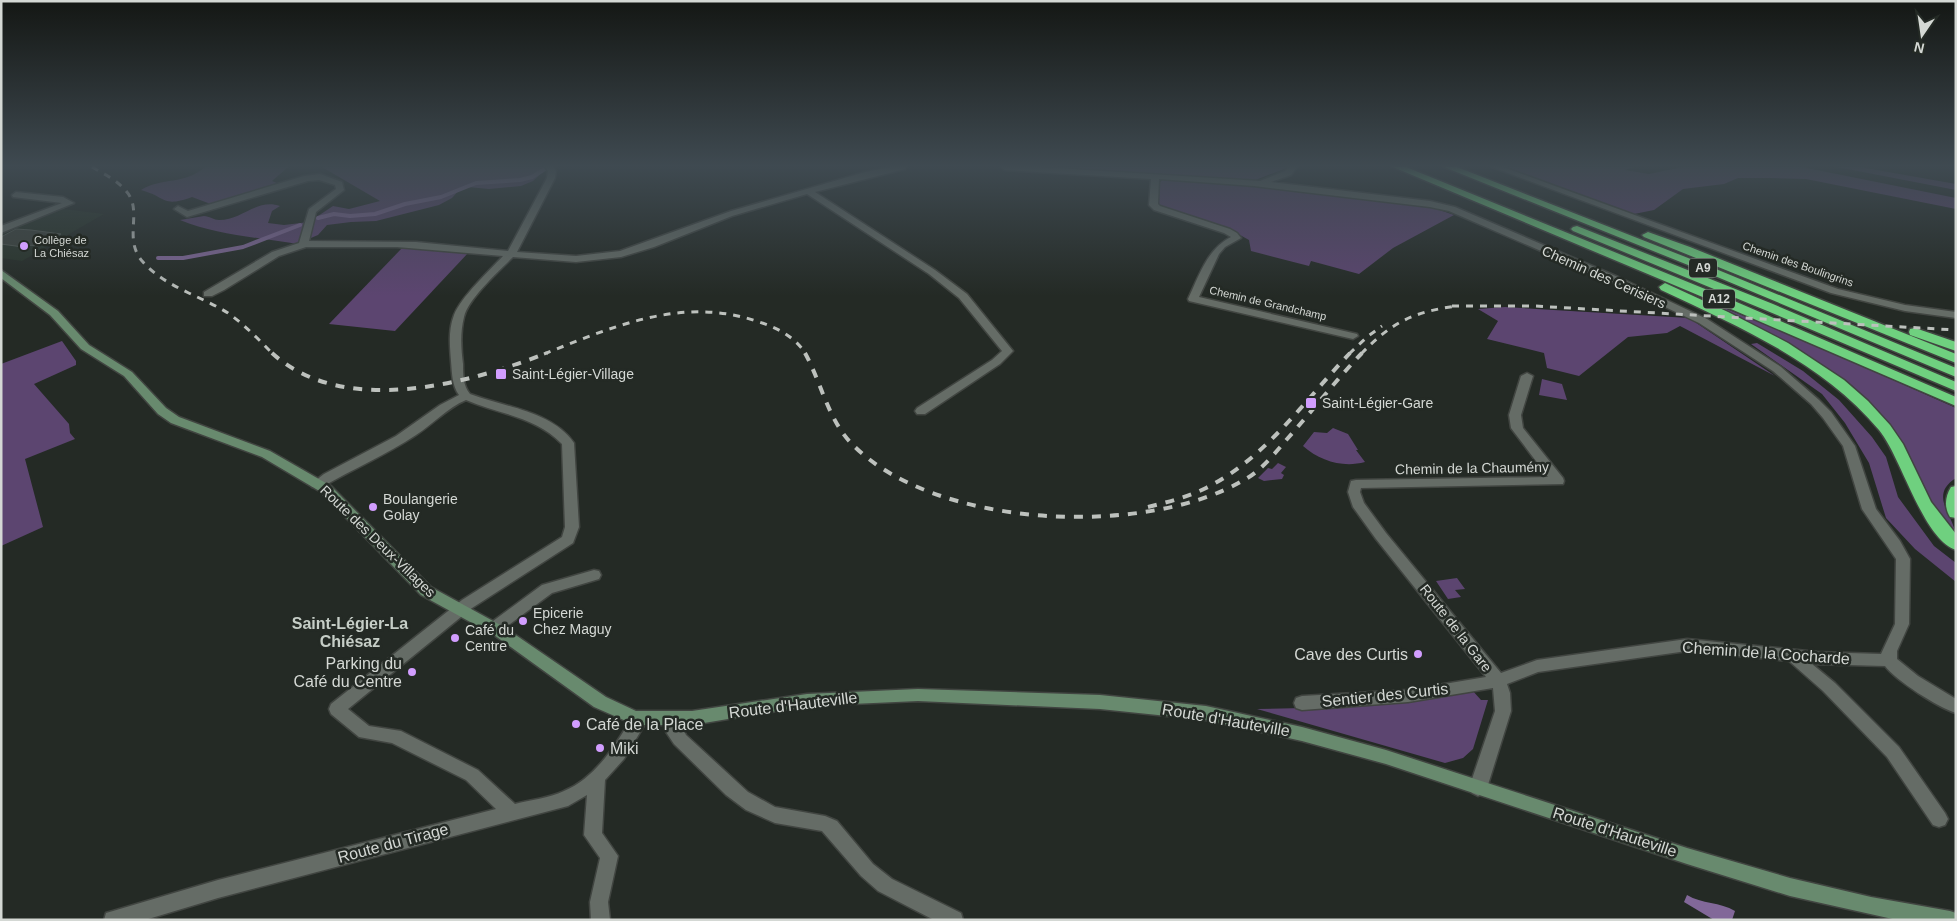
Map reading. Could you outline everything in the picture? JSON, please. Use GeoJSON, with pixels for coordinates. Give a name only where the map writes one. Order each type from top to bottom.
{"type":"FeatureCollection","features":[{"type":"Feature","properties":{"kind":"highway"},"geometry":{"type":"LineString","coordinates":[[1499,210],[1742,324],[1828,375],[1870,411],[1886,429],[1900,450],[1920,495],[1932,516],[1956,544]]}},
{"type":"Feature","properties":{"kind":"highway","name":"A12"},"geometry":{"type":"LineString","coordinates":[[1502,210],[1728,303],[1956,402]]}},
{"type":"Feature","properties":{"kind":"highway","name":"A9"},"geometry":{"type":"LineString","coordinates":[[1529,210],[1769,307],[1956,387]]}},
{"type":"Feature","properties":{"kind":"highway","name":"A9"},"geometry":{"type":"LineString","coordinates":[[1558,210],[1707,269],[1956,373]]}},
{"type":"Feature","properties":{"kind":"highway"},"geometry":{"type":"LineString","coordinates":[[1581,210],[1956,346]]}},
{"type":"Feature","properties":{"kind":"highway"},"geometry":{"type":"LineString","coordinates":[[1648,234],[1956,359]]}},
{"type":"Feature","properties":{"kind":"highway"},"geometry":{"type":"LineString","coordinates":[[1956,491],[1954,504],[1956,514]]}},
{"type":"Feature","properties":{"kind":"main road","name":"Route des Deux-Villages"},"geometry":{"type":"LineString","coordinates":[[1,273],[54,313],[85,347],[135,380],[162,411],[175,420],[245,444],[278,460],[317,484],[326,490],[426,591],[494,628],[595,699],[622,714],[640,720]]}},
{"type":"Feature","properties":{"kind":"main road","name":"Route d'Hauteville"},"geometry":{"type":"LineString","coordinates":[[640,720],[692,718],[807,700],[918,695],[1139,705],[1206,713],[1302,734],[1386,757],[1687,856],[1790,887],[1871,906],[1950,920]]}},
{"type":"Feature","properties":{"kind":"street"},"geometry":{"type":"LineString","coordinates":[[1,230],[51,210]]}},
{"type":"Feature","properties":{"kind":"street"},"geometry":{"type":"LineString","coordinates":[[180,210],[187,214],[200,210]]}},
{"type":"Feature","properties":{"kind":"street"},"geometry":{"type":"LineString","coordinates":[[302,245],[306,240],[313,210]]}},
{"type":"Feature","properties":{"kind":"street"},"geometry":{"type":"LineString","coordinates":[[512,813],[472,775],[395,736],[366,732],[337,709],[460,610],[568,540],[572,527],[568,443],[559,432],[546,424],[466,396],[460,390],[458,377],[455,339],[459,316],[480,285],[510,255],[535,210]]}},
{"type":"Feature","properties":{"kind":"street"},"geometry":{"type":"LineString","coordinates":[[208,294],[225,287],[272,254],[302,245],[362,243],[408,245],[573,261],[608,257],[645,246],[746,210]]}},
{"type":"Feature","properties":{"kind":"street"},"geometry":{"type":"LineString","coordinates":[[837,210],[932,272],[963,296],[1008,351],[988,367],[921,411]]}},
{"type":"Feature","properties":{"kind":"street","name":"Chemin de Grandchamp"},"geometry":{"type":"LineString","coordinates":[[1163,210],[1227,231],[1236,238],[1222,244],[1215,253],[1193,299],[1353,336]]}},
{"type":"Feature","properties":{"kind":"street","name":"Chemin des Cerisiers"},"geometry":{"type":"LineString","coordinates":[[1454,210],[1614,279],[1703,322],[1789,378],[1827,415],[1853,455],[1869,509],[1878,524],[1895,544],[1903,559],[1902,624],[1889,651],[1889,660]]}},
{"type":"Feature","properties":{"kind":"street","name":"Chemin des Boulingrins"},"geometry":{"type":"LineString","coordinates":[[1614,210],[1835,291],[1905,308],[1956,315]]}},
{"type":"Feature","properties":{"kind":"street","name":"Chemin de la Chaumény"},"geometry":{"type":"LineString","coordinates":[[1356,484],[1558,481],[1517,428],[1515,415],[1527,376]]}},
{"type":"Feature","properties":{"kind":"street"},"geometry":{"type":"LineString","coordinates":[[317,484],[410,433],[435,416],[447,405],[466,396]]}},
{"type":"Feature","properties":{"kind":"street","name":"Route de la Gare"},"geometry":{"type":"LineString","coordinates":[[1356,484],[1354,492],[1358,504],[1381,536],[1498,680],[1502,693],[1503,711],[1478,788]]}},
{"type":"Feature","properties":{"kind":"street"},"geometry":{"type":"LineString","coordinates":[[494,628],[547,589],[594,575]]}},
{"type":"Feature","properties":{"kind":"street","name":"Chemin de la Cocharde"},"geometry":{"type":"LineString","coordinates":[[1498,680],[1537,666],[1688,644],[1817,658],[1889,660]]}},
{"type":"Feature","properties":{"kind":"street"},"geometry":{"type":"LineString","coordinates":[[1792,655],[1829,687],[1893,752],[1939,819]]}},
{"type":"Feature","properties":{"kind":"street"},"geometry":{"type":"LineString","coordinates":[[1889,660],[1912,680],[1956,707]]}},
{"type":"Feature","properties":{"kind":"street","name":"Sentier des Curtis"},"geometry":{"type":"LineString","coordinates":[[1302,703],[1408,696],[1498,680]]}},
{"type":"Feature","properties":{"kind":"street"},"geometry":{"type":"LineString","coordinates":[[670,719],[673,731],[678,739],[742,798],[772,814],[825,824],[831,827],[836,830],[867,870],[885,886],[954,920]]}},
{"type":"Feature","properties":{"kind":"street","name":"Route du Tirage"},"geometry":{"type":"LineString","coordinates":[[113,920],[218,889],[568,798],[584,790],[597,779],[622,750],[640,720]]}},
{"type":"Feature","properties":{"kind":"street"},"geometry":{"type":"LineString","coordinates":[[597,779],[593,835],[609,856],[599,902],[601,920]]}},
{"type":"Feature","properties":{"kind":"shaded area","name":"Collège de La Chiésaz"},"geometry":{"type":"Polygon","coordinates":[[[61,210],[104,214],[22,261],[1,258],[1,234],[24,222],[61,210]]]}},
{"type":"Feature","properties":{"kind":"shaded area"},"geometry":{"type":"Polygon","coordinates":[[[250,210],[274,210],[268,223],[284,225],[309,222],[327,210],[419,210],[376,221],[327,225],[318,235],[306,240],[302,245],[209,230],[180,220],[204,216],[217,220],[227,219],[250,210]]]}},
{"type":"Feature","properties":{"kind":"shaded area"},"geometry":{"type":"Polygon","coordinates":[[[1169,210],[1439,210],[1454,215],[1393,248],[1359,274],[1311,261],[1309,266],[1251,251],[1249,240],[1231,230],[1169,210]]]}},
{"type":"Feature","properties":{"kind":"shaded area"},"geometry":{"type":"Polygon","coordinates":[[[1623,210],[1654,210],[1654,210],[1634,214],[1623,210]]]}},
{"type":"Feature","properties":{"kind":"shaded area"},"geometry":{"type":"Polygon","coordinates":[[[403,247],[469,252],[395,331],[329,324],[403,247]]]}},
{"type":"Feature","properties":{"kind":"shaded area"},"geometry":{"type":"Polygon","coordinates":[[[1674,288],[1797,337],[1956,408],[1956,478],[1948,485],[1943,499],[1955,530],[1956,538],[1943,522],[1896,435],[1858,394],[1674,288]]]}},
{"type":"Feature","properties":{"kind":"shaded area"},"geometry":{"type":"Polygon","coordinates":[[[1505,307],[1689,318],[1775,376],[1680,326],[1667,333],[1628,337],[1579,376],[1547,368],[1544,353],[1487,339],[1498,321],[1478,309],[1505,307]]]}},
{"type":"Feature","properties":{"kind":"shaded area"},"geometry":{"type":"Polygon","coordinates":[[[62,341],[76,361],[76,365],[34,384],[69,424],[70,433],[75,439],[25,459],[43,527],[1,546],[1,364],[62,341]]]}},
{"type":"Feature","properties":{"kind":"shaded area"},"geometry":{"type":"Polygon","coordinates":[[[1757,343],[1803,371],[1839,400],[1872,437],[1886,457],[1898,497],[1934,546],[1956,563],[1956,582],[1915,549],[1886,518],[1869,463],[1845,423],[1822,394],[1751,344],[1757,343]]]}},
{"type":"Feature","properties":{"kind":"shaded area"},"geometry":{"type":"Polygon","coordinates":[[[1542,379],[1562,384],[1567,400],[1539,395],[1542,379]]]}},
{"type":"Feature","properties":{"kind":"shaded area"},"geometry":{"type":"Polygon","coordinates":[[[1333,428],[1348,434],[1365,462],[1340,464],[1332,462],[1317,456],[1303,446],[1314,432],[1327,433],[1333,428]]]}},
{"type":"Feature","properties":{"kind":"shaded area"},"geometry":{"type":"Polygon","coordinates":[[[1278,463],[1286,467],[1281,473],[1284,475],[1282,479],[1264,481],[1258,478],[1268,468],[1272,469],[1278,463]]]}},
{"type":"Feature","properties":{"kind":"shaded area"},"geometry":{"type":"Polygon","coordinates":[[[1457,578],[1465,589],[1455,590],[1461,597],[1448,599],[1436,581],[1457,578]]]}},
{"type":"Feature","properties":{"kind":"shaded area"},"geometry":{"type":"Polygon","coordinates":[[[1472,690],[1481,700],[1488,700],[1473,749],[1463,758],[1445,763],[1257,709],[1411,702],[1472,690]]]}},
{"type":"Feature","properties":{"kind":"shaded area"},"geometry":{"type":"Polygon","coordinates":[[[1687,895],[1735,911],[1732,920],[1714,920],[1684,902],[1687,895]]]}},
{"type":"Feature","properties":{"kind":"building","name":"Collège de La Chiésaz"},"geometry":{"type":"Polygon","coordinates":[[[16,229],[61,234],[38,246],[28,245],[23,247],[1,244],[1,237],[16,229]]]}},
{"type":"Feature","properties":{"kind":"waterway"},"geometry":{"type":"LineString","coordinates":[[318,218],[334,214],[350,216],[375,214],[387,210]]}},
{"type":"Feature","properties":{"kind":"waterway"},"geometry":{"type":"LineString","coordinates":[[158,258],[183,258],[243,247],[300,225]]}},
{"type":"Feature","properties":{"kind":"railway"},"geometry":{"type":"LineString","coordinates":[[133,210],[134,244],[143,262],[172,285],[228,313],[273,354]]}},
{"type":"Feature","properties":{"kind":"railway"},"geometry":{"type":"LineString","coordinates":[[1452,306],[1457,306]]}},
{"type":"Feature","properties":{"kind":"railway"},"geometry":{"type":"LineString","coordinates":[[1362,353],[1393,326],[1404,320],[1415,315],[1457,306]]}},
{"type":"Feature","properties":{"kind":"railway"},"geometry":{"type":"LineString","coordinates":[[1457,306],[1534,306],[1956,330]]}},
{"type":"Feature","properties":{"kind":"railway"},"geometry":{"type":"LineString","coordinates":[[544,354],[621,325],[674,313],[701,312],[728,314],[771,326],[790,337],[806,354]]}},
{"type":"Feature","properties":{"kind":"railway"},"geometry":{"type":"LineString","coordinates":[[1350,353],[1382,326]]}},
{"type":"Feature","properties":{"kind":"railway"},"geometry":{"type":"LineString","coordinates":[[272,353],[301,373],[334,385],[369,390],[406,389],[444,384],[515,365],[547,353]]}},
{"type":"Feature","properties":{"kind":"railway"},"geometry":{"type":"LineString","coordinates":[[805,353],[836,423],[851,443],[887,472],[933,493],[985,508],[1041,516],[1098,516],[1152,511],[1202,499],[1244,480],[1273,456],[1362,353]]}},
{"type":"Feature","properties":{"kind":"railway"},"geometry":{"type":"LineString","coordinates":[[1148,507],[1199,491],[1228,476],[1284,427],[1350,353]]}},
{"type":"Feature","properties":{"kind":"place","name":"Collège de La Chiésaz"},"geometry":{"type":"Point","coordinates":[24,246]}},
{"type":"Feature","properties":{"kind":"place","name":"Saint-Légier-Village"},"geometry":{"type":"Point","coordinates":[501,374]}},
{"type":"Feature","properties":{"kind":"place","name":"Saint-Légier-Gare"},"geometry":{"type":"Point","coordinates":[1311,403]}},
{"type":"Feature","properties":{"kind":"place","name":"Boulangerie Golay"},"geometry":{"type":"Point","coordinates":[373,507]}},
{"type":"Feature","properties":{"kind":"place","name":"Epicerie Chez Maguy"},"geometry":{"type":"Point","coordinates":[523,621]}},
{"type":"Feature","properties":{"kind":"place","name":"Café du Centre"},"geometry":{"type":"Point","coordinates":[455,638]}},
{"type":"Feature","properties":{"kind":"place","name":"Cave des Curtis"},"geometry":{"type":"Point","coordinates":[1418,654]}},
{"type":"Feature","properties":{"kind":"place","name":"Parking du Café du Centre"},"geometry":{"type":"Point","coordinates":[412,672]}},
{"type":"Feature","properties":{"kind":"place","name":"Café de la Place"},"geometry":{"type":"Point","coordinates":[576,724]}},
{"type":"Feature","properties":{"kind":"place","name":"Miki"},"geometry":{"type":"Point","coordinates":[600,748]}},
{"type":"Feature","properties":{"kind":"district","name":"Saint-Légier-La Chiésaz"},"geometry":{"type":"Point","coordinates":[350,632]}}]}
